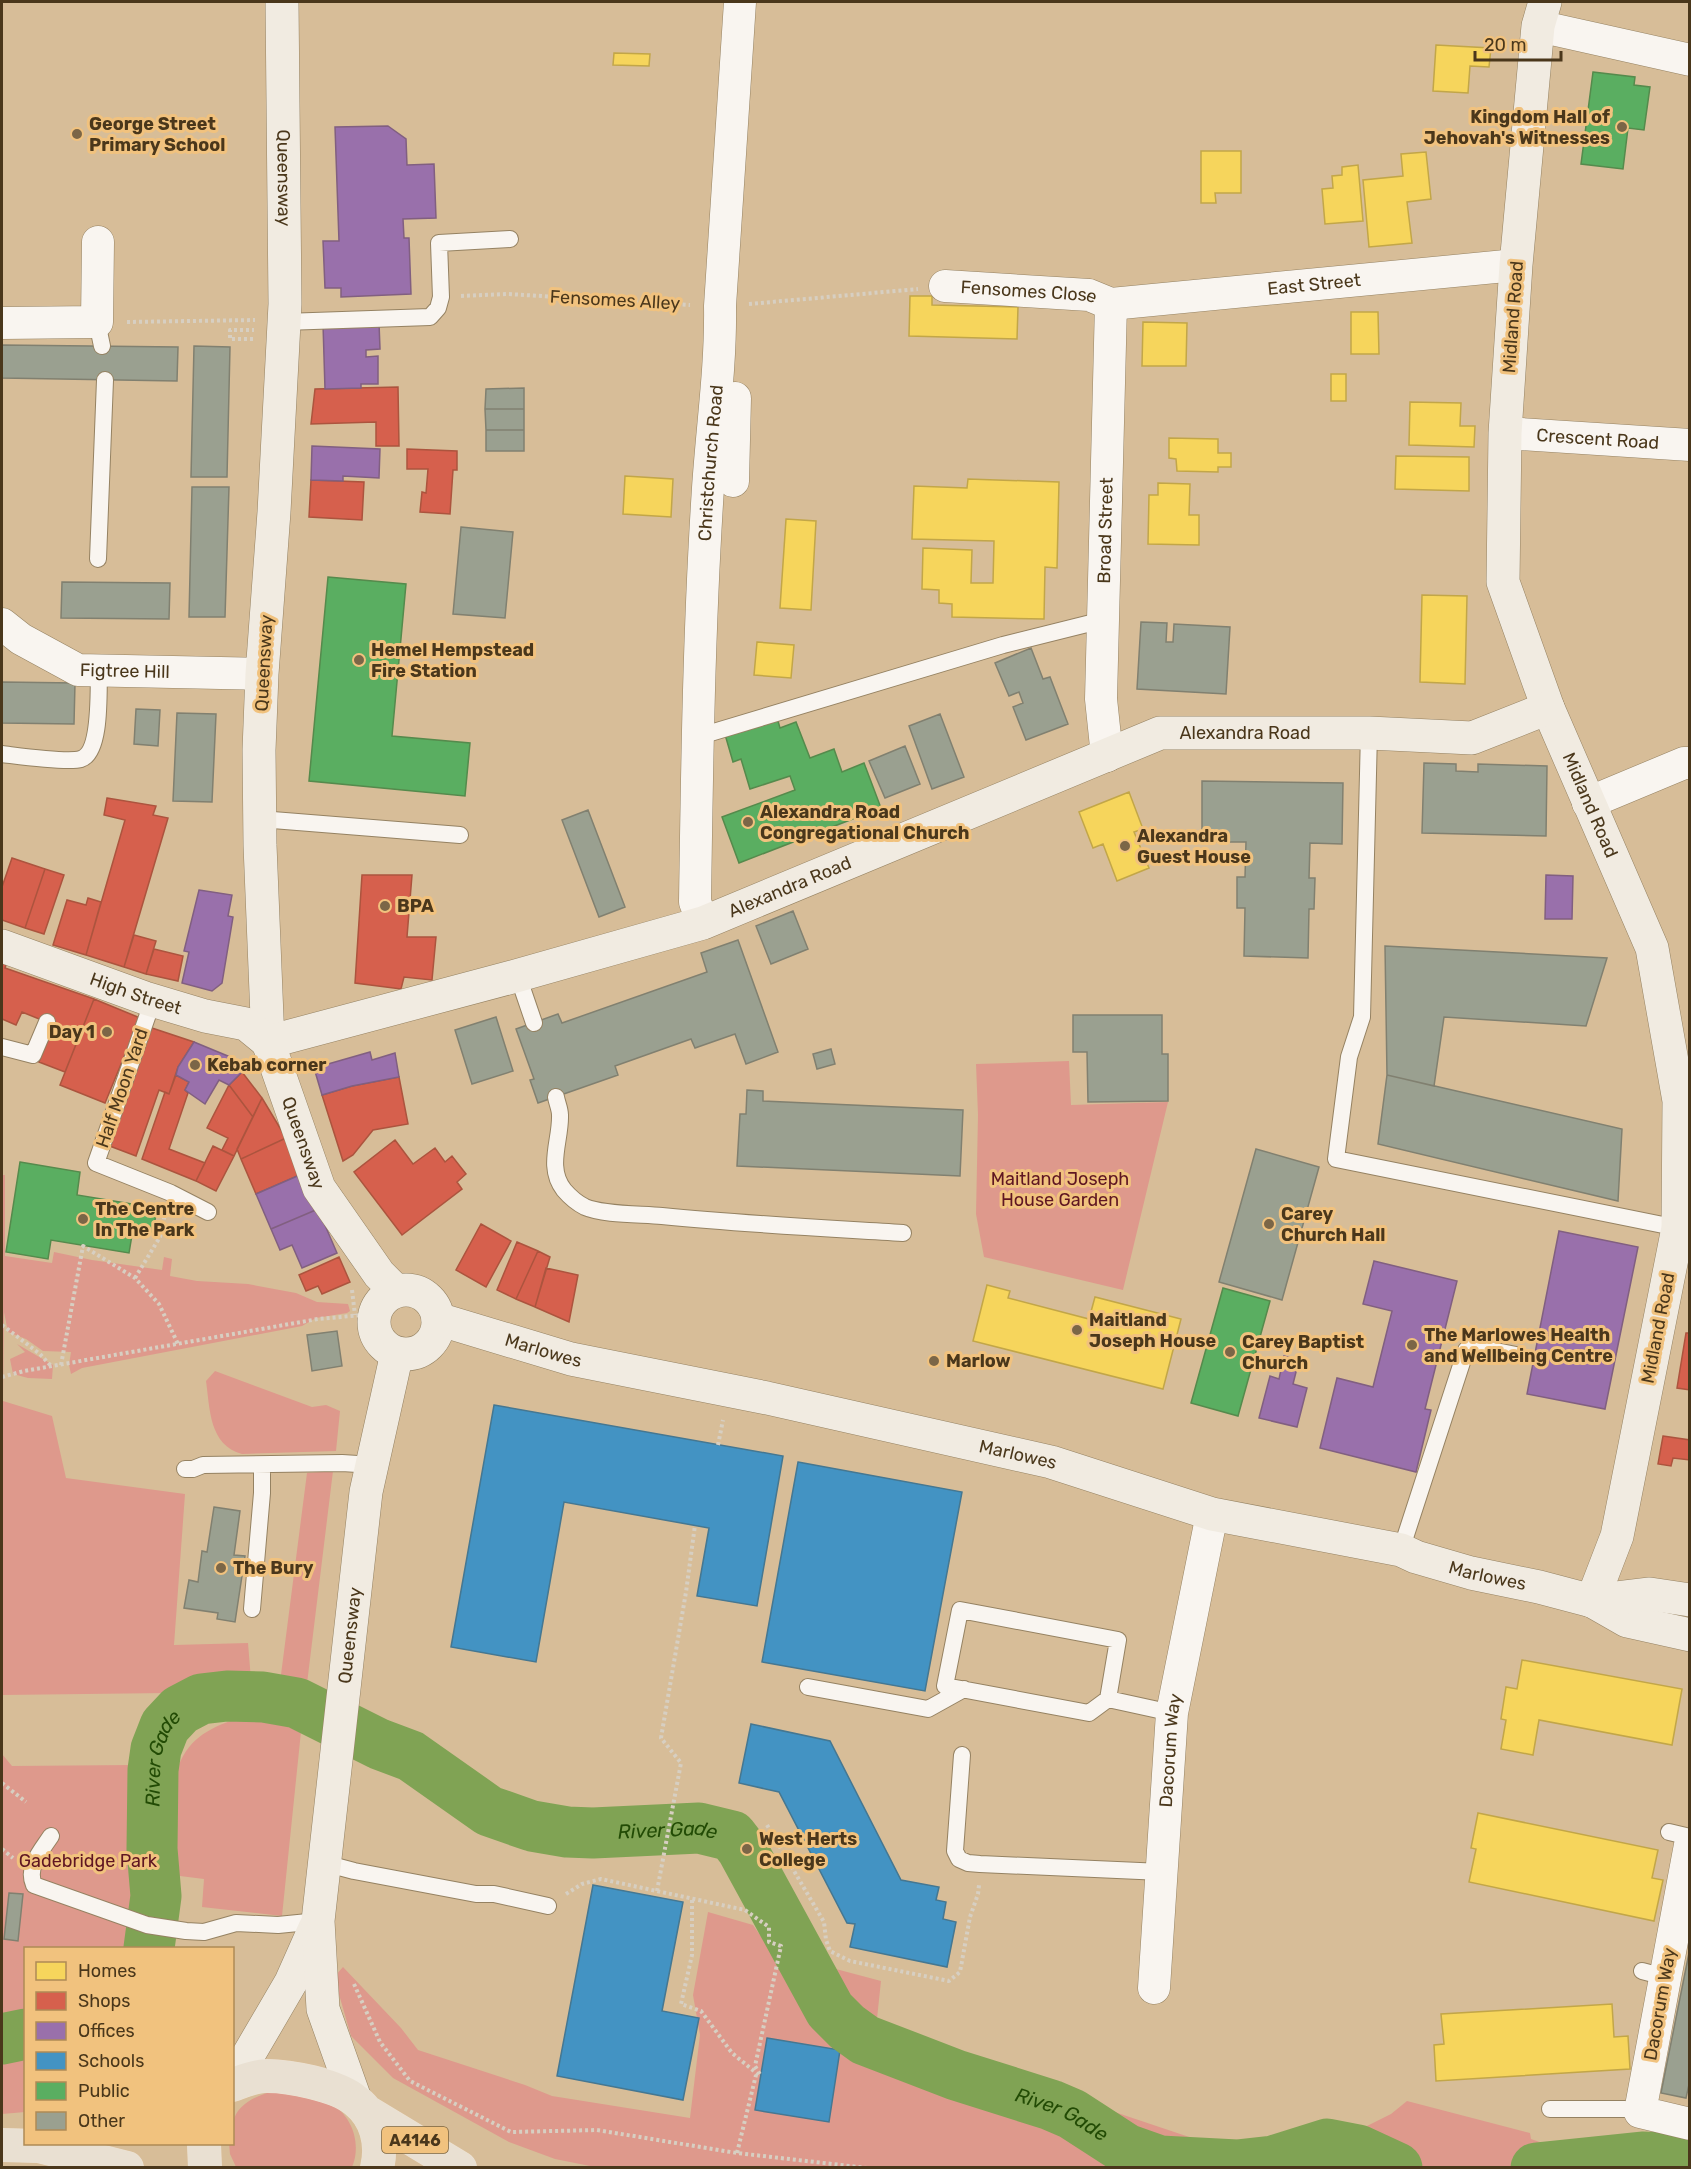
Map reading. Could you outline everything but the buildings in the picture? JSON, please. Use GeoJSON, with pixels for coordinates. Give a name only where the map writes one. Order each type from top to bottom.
{"type":"FeatureCollection","features":[{"type":"Feature","properties":{"kind":"main road"},"geometry":{"type":"LineString","coordinates":[[234,2083],[264,2076],[286,2078],[331,2088],[362,2106],[375,2125],[379,2141],[377,2168]]}},
{"type":"Feature","properties":{"kind":"main road","name":"A4146"},"geometry":{"type":"LineString","coordinates":[[362,2106],[460,2168]]}},
{"type":"Feature","properties":{"kind":"main road"},"geometry":{"type":"LineString","coordinates":[[2,2145],[44,2145],[127,2168]]}},
{"type":"Feature","properties":{"kind":"main road"},"geometry":{"type":"LineString","coordinates":[[204,2145],[205,2168]]}},
{"type":"Feature","properties":{"kind":"street","name":"Queensway"},"geometry":{"type":"LineString","coordinates":[[282,2],[284,322],[259,750],[268,1042],[319,1188],[379,1274],[385,1302]]}},
{"type":"Feature","properties":{"kind":"street","name":"Christchurch Road"},"geometry":{"type":"LineString","coordinates":[[703,923],[695,902],[697,737],[708,488],[740,2]]}},
{"type":"Feature","properties":{"kind":"street"},"geometry":{"type":"LineString","coordinates":[[1541,14],[1689,60]]}},
{"type":"Feature","properties":{"kind":"street","name":"Midland Road"},"geometry":{"type":"LineString","coordinates":[[1541,14],[1516,265],[1505,433],[1503,582],[1548,708],[1652,948],[1684,1100],[1680,1246],[1617,1536],[1592,1601]]}},
{"type":"Feature","properties":{"kind":"street"},"geometry":{"type":"LineString","coordinates":[[2,322],[99,334],[98,242]]}},
{"type":"Feature","properties":{"kind":"street","name":"East Street"},"geometry":{"type":"LineString","coordinates":[[1111,304],[1516,265]]}},
{"type":"Feature","properties":{"kind":"street","name":"Fensomes Close"},"geometry":{"type":"LineString","coordinates":[[945,286],[1089,295],[1111,304]]}},
{"type":"Feature","properties":{"kind":"street","name":"Broad Street"},"geometry":{"type":"LineString","coordinates":[[1107,756],[1101,699],[1111,304]]}},
{"type":"Feature","properties":{"kind":"street"},"geometry":{"type":"LineString","coordinates":[[720,320],[736,334],[733,481]]}},
{"type":"Feature","properties":{"kind":"street","name":"Crescent Road"},"geometry":{"type":"LineString","coordinates":[[1505,433],[1689,445]]}},
{"type":"Feature","properties":{"kind":"street","name":"Figtree Hill"},"geometry":{"type":"LineString","coordinates":[[2,624],[21,639],[78,670],[262,674]]}},
{"type":"Feature","properties":{"kind":"street","name":"Alexandra Road"},"geometry":{"type":"LineString","coordinates":[[268,1042],[518,976],[703,923],[1160,733],[1369,733],[1472,738],[1548,708]]}},
{"type":"Feature","properties":{"kind":"street"},"geometry":{"type":"LineString","coordinates":[[1588,803],[1684,763],[1689,763]]}},
{"type":"Feature","properties":{"kind":"street","name":"High Street"},"geometry":{"type":"LineString","coordinates":[[2,946],[64,979],[153,1000],[205,1016],[246,1024],[268,1042]]}},
{"type":"Feature","properties":{"kind":"street"},"geometry":{"type":"LineString","coordinates":[[415,1291],[424,1295],[431,1302],[438,1319],[434,1336],[423,1349],[406,1354],[397,1353],[390,1350],[378,1338],[373,1322],[385,1302],[415,1291]]}},
{"type":"Feature","properties":{"kind":"street","name":"Marlowes"},"geometry":{"type":"LineString","coordinates":[[438,1319],[571,1359],[767,1398],[1051,1462],[1212,1514],[1401,1550],[1416,1557],[1471,1573],[1592,1601],[1627,1621],[1689,1635]]}},
{"type":"Feature","properties":{"kind":"street","name":"Queensway"},"geometry":{"type":"LineString","coordinates":[[362,2106],[323,2009],[318,1922],[366,1492],[397,1353]]}},
{"type":"Feature","properties":{"kind":"street","name":"Dacorum Way"},"geometry":{"type":"LineString","coordinates":[[1154,1988],[1172,1713],[1212,1514]]}},
{"type":"Feature","properties":{"kind":"street","name":"Marlowes"},"geometry":{"type":"LineString","coordinates":[[1592,1601],[1650,1594],[1689,1600]]}},
{"type":"Feature","properties":{"kind":"street","name":"Dacorum Way"},"geometry":{"type":"LineString","coordinates":[[1640,2112],[1656,1982],[1679,1839]]}},
{"type":"Feature","properties":{"kind":"street","name":"Queensway"},"geometry":{"type":"LineString","coordinates":[[234,2081],[291,1982],[318,1922]]}},
{"type":"Feature","properties":{"kind":"street"},"geometry":{"type":"LineString","coordinates":[[1640,2112],[1689,2124]]}},
{"type":"Feature","properties":{"kind":"lane"},"geometry":{"type":"LineString","coordinates":[[284,322],[430,317],[438,308],[441,297],[439,243],[510,239]]}},
{"type":"Feature","properties":{"kind":"lane"},"geometry":{"type":"LineString","coordinates":[[98,559],[105,380]]}},
{"type":"Feature","properties":{"kind":"lane"},"geometry":{"type":"LineString","coordinates":[[697,737],[1003,645],[1103,620]]}},
{"type":"Feature","properties":{"kind":"lane"},"geometry":{"type":"LineString","coordinates":[[2,754],[68,759],[83,758],[92,751],[96,739],[99,670]]}},
{"type":"Feature","properties":{"kind":"lane"},"geometry":{"type":"LineString","coordinates":[[1369,733],[1362,1017],[1349,1058],[1336,1159],[1680,1246]]}},
{"type":"Feature","properties":{"kind":"lane"},"geometry":{"type":"LineString","coordinates":[[260,819],[460,835]]}},
{"type":"Feature","properties":{"kind":"lane"},"geometry":{"type":"LineString","coordinates":[[518,976],[534,1023]]}},
{"type":"Feature","properties":{"kind":"lane","name":"Half Moon Yard"},"geometry":{"type":"LineString","coordinates":[[153,1000],[96,1163],[171,1193],[208,1212]]}},
{"type":"Feature","properties":{"kind":"lane"},"geometry":{"type":"LineString","coordinates":[[2,1047],[33,1055],[47,1022]]}},
{"type":"Feature","properties":{"kind":"lane"},"geometry":{"type":"LineString","coordinates":[[556,1097],[560,1113],[555,1165],[557,1176],[563,1188],[586,1207],[722,1222],[903,1233]]}},
{"type":"Feature","properties":{"kind":"lane"},"geometry":{"type":"LineString","coordinates":[[1401,1550],[1466,1350],[1471,1346],[1516,1354]]}},
{"type":"Feature","properties":{"kind":"lane"},"geometry":{"type":"LineString","coordinates":[[185,1469],[193,1469],[203,1464],[342,1463],[373,1465]]}},
{"type":"Feature","properties":{"kind":"lane"},"geometry":{"type":"LineString","coordinates":[[252,1609],[262,1493],[262,1465]]}},
{"type":"Feature","properties":{"kind":"lane"},"geometry":{"type":"LineString","coordinates":[[960,1610],[1118,1640],[1108,1699],[1089,1713],[945,1686],[960,1610]]}},
{"type":"Feature","properties":{"kind":"lane"},"geometry":{"type":"LineString","coordinates":[[808,1687],[928,1709],[964,1689]]}},
{"type":"Feature","properties":{"kind":"lane"},"geometry":{"type":"LineString","coordinates":[[1108,1699],[1172,1713]]}},
{"type":"Feature","properties":{"kind":"lane"},"geometry":{"type":"LineString","coordinates":[[962,1755],[955,1851],[959,1859],[968,1863],[980,1864],[1162,1872]]}},
{"type":"Feature","properties":{"kind":"lane"},"geometry":{"type":"LineString","coordinates":[[51,1836],[34,1862],[31,1879],[34,1885],[154,1926],[204,1932],[236,1923],[278,1925],[318,1922]]}},
{"type":"Feature","properties":{"kind":"lane"},"geometry":{"type":"LineString","coordinates":[[1679,1839],[1689,1836]]}},
{"type":"Feature","properties":{"kind":"lane"},"geometry":{"type":"LineString","coordinates":[[324,1863],[354,1871],[476,1894],[494,1894],[548,1906]]}},
{"type":"Feature","properties":{"kind":"lane"},"geometry":{"type":"LineString","coordinates":[[1550,2109],[1624,2109],[1640,2112]]}},
{"type":"Feature","properties":{"kind":"path","name":"Fensomes Alley"},"geometry":{"type":"LineString","coordinates":[[441,297],[508,294],[720,320],[945,286]]}},
{"type":"Feature","properties":{"kind":"path"},"geometry":{"type":"LineString","coordinates":[[99,334],[256,320],[256,330],[230,330],[230,339],[253,339]]}},
{"type":"Feature","properties":{"kind":"path"},"geometry":{"type":"LineString","coordinates":[[135,1278],[160,1238],[171,1193]]}},
{"type":"Feature","properties":{"kind":"path"},"geometry":{"type":"LineString","coordinates":[[61,1365],[83,1246],[135,1278],[159,1304],[178,1344]]}},
{"type":"Feature","properties":{"kind":"path"},"geometry":{"type":"LineString","coordinates":[[2,1377],[318,1319],[385,1302]]}},
{"type":"Feature","properties":{"kind":"path"},"geometry":{"type":"LineString","coordinates":[[2,1325],[52,1366]]}},
{"type":"Feature","properties":{"kind":"path"},"geometry":{"type":"LineString","coordinates":[[657,1891],[681,1763],[661,1738],[695,1525]]}},
{"type":"Feature","properties":{"kind":"path"},"geometry":{"type":"LineString","coordinates":[[2,1783],[26,1802]]}},
{"type":"Feature","properties":{"kind":"path"},"geometry":{"type":"LineString","coordinates":[[767,1825],[824,1922],[830,1951],[850,1961],[949,1981],[960,1972],[970,1917],[978,1894],[980,1864]]}},
{"type":"Feature","properties":{"kind":"path"},"geometry":{"type":"LineString","coordinates":[[548,1906],[582,1884],[601,1879],[746,1910],[769,1926],[769,1942],[781,1946],[755,2066],[761,2076],[756,2075],[732,2053],[701,2011],[681,2004],[692,1955],[692,1900]]}},
{"type":"Feature","properties":{"kind":"path"},"geometry":{"type":"LineString","coordinates":[[353,1981],[380,2042],[410,2081],[511,2132],[597,2130],[736,2153],[867,2168]]}},
{"type":"Feature","properties":{"kind":"path"},"geometry":{"type":"LineString","coordinates":[[736,2153],[756,2075]]}},
{"type":"Feature","properties":{"kind":"green space","name":"Maitland Joseph House Garden"},"geometry":{"type":"Polygon","coordinates":[[[1069,1061],[1071,1105],[1168,1102],[1123,1290],[984,1257],[976,1214],[978,1115],[976,1064],[1069,1061]]]}},
{"type":"Feature","properties":{"kind":"green space"},"geometry":{"type":"Polygon","coordinates":[[[2,1175],[5,1175],[5,1256],[52,1263],[54,1252],[162,1270],[164,1257],[172,1259],[170,1276],[197,1281],[248,1284],[296,1293],[317,1302],[348,1304],[350,1311],[347,1313],[316,1318],[302,1326],[82,1368],[71,1374],[69,1365],[71,1352],[43,1351],[26,1339],[8,1332],[4,1312],[3,1401],[52,1416],[66,1478],[185,1494],[174,1645],[248,1643],[252,1692],[2,1695],[2,1175]]]}},
{"type":"Feature","properties":{"kind":"green space"},"geometry":{"type":"Polygon","coordinates":[[[17,1344],[53,1365],[52,1379],[28,1378],[13,1374],[10,1359],[25,1352],[17,1344]]]}},
{"type":"Feature","properties":{"kind":"green space"},"geometry":{"type":"Polygon","coordinates":[[[215,1371],[312,1407],[326,1405],[340,1411],[336,1451],[242,1454],[231,1449],[217,1434],[210,1414],[206,1381],[215,1371]]]}},
{"type":"Feature","properties":{"kind":"green space"},"geometry":{"type":"Polygon","coordinates":[[[333,1471],[305,1700],[278,1698],[307,1473],[333,1471]]]}},
{"type":"Feature","properties":{"kind":"green space","name":"Gadebridge Park"},"geometry":{"type":"Polygon","coordinates":[[[238,1718],[302,1722],[282,1916],[202,1907],[204,1879],[180,1876],[177,1880],[174,1947],[24,1947],[24,2112],[2,2114],[2,1754],[12,1766],[134,1765],[176,1772],[192,1744],[216,1727],[238,1718]]]}},
{"type":"Feature","properties":{"kind":"green space"},"geometry":{"type":"Polygon","coordinates":[[[708,1912],[753,1925],[772,1952],[881,1981],[876,2028],[909,2037],[1049,2090],[1219,2147],[1319,2150],[1391,2114],[1407,2101],[1530,2133],[1531,2139],[1554,2147],[1643,2147],[1656,2133],[1689,2140],[1689,2167],[595,2167],[555,2159],[509,2142],[393,2078],[351,2036],[334,1977],[343,1967],[401,2028],[418,2050],[552,2096],[690,2118],[700,2035],[693,1995],[708,1912]]]}},
{"type":"Feature","properties":{"kind":"green space"},"geometry":{"type":"Polygon","coordinates":[[[274,2091],[310,2097],[337,2108],[344,2114],[353,2130],[356,2149],[352,2167],[236,2167],[230,2154],[229,2145],[234,2145],[235,2116],[249,2101],[274,2091]]]}},
{"type":"Feature","properties":{"kind":"waterway","name":"River Gade"},"geometry":{"type":"LineString","coordinates":[[149,1947],[156,1896],[152,1849],[153,1770],[156,1749],[165,1726],[180,1710],[201,1699],[227,1696],[263,1697],[297,1703],[379,1744],[411,1756],[489,1811],[532,1826],[567,1832],[593,1833],[699,1828],[732,1836],[742,1849],[830,2010],[847,2027],[865,2040],[956,2075],[1051,2105],[1072,2114],[1126,2149],[1160,2161],[1237,2165],[1273,2161],[1327,2144],[1358,2150],[1397,2168]]}},
{"type":"Feature","properties":{"kind":"waterway","name":"River Gade"},"geometry":{"type":"LineString","coordinates":[[2,2039],[24,2034]]}},
{"type":"Feature","properties":{"kind":"waterway","name":"River Gade"},"geometry":{"type":"LineString","coordinates":[[1536,2168],[1642,2157],[1690,2159]]}},
{"type":"Feature","properties":{"kind":"place","name":"Kingdom Hall of Jehovah's Witnesses"},"geometry":{"type":"Point","coordinates":[1622,127]}},
{"type":"Feature","properties":{"kind":"place","name":"George Street Primary School"},"geometry":{"type":"Point","coordinates":[77,134]}},
{"type":"Feature","properties":{"kind":"place","name":"Hemel Hempstead Fire Station"},"geometry":{"type":"Point","coordinates":[359,660]}},
{"type":"Feature","properties":{"kind":"place","name":"Alexandra Road Congregational Church"},"geometry":{"type":"Point","coordinates":[748,822]}},
{"type":"Feature","properties":{"kind":"place","name":"Alexandra Guest House"},"geometry":{"type":"Point","coordinates":[1125,846]}},
{"type":"Feature","properties":{"kind":"place","name":"BPA"},"geometry":{"type":"Point","coordinates":[385,906]}},
{"type":"Feature","properties":{"kind":"place","name":"Day 1"},"geometry":{"type":"Point","coordinates":[107,1032]}},
{"type":"Feature","properties":{"kind":"place","name":"Kebab corner"},"geometry":{"type":"Point","coordinates":[195,1065]}},
{"type":"Feature","properties":{"kind":"place","name":"The Centre In The Park"},"geometry":{"type":"Point","coordinates":[83,1219]}},
{"type":"Feature","properties":{"kind":"place","name":"Carey Church Hall"},"geometry":{"type":"Point","coordinates":[1269,1224]}},
{"type":"Feature","properties":{"kind":"place","name":"Maitland Joseph House"},"geometry":{"type":"Point","coordinates":[1077,1330]}},
{"type":"Feature","properties":{"kind":"place","name":"The Marlowes Health and Wellbeing Centre"},"geometry":{"type":"Point","coordinates":[1412,1345]}},
{"type":"Feature","properties":{"kind":"place","name":"Carey Baptist Church"},"geometry":{"type":"Point","coordinates":[1230,1352]}},
{"type":"Feature","properties":{"kind":"place","name":"Marlow"},"geometry":{"type":"Point","coordinates":[934,1361]}},
{"type":"Feature","properties":{"kind":"place","name":"The Bury"},"geometry":{"type":"Point","coordinates":[221,1568]}},
{"type":"Feature","properties":{"kind":"place","name":"West Herts College"},"geometry":{"type":"Point","coordinates":[747,1849]}}]}
